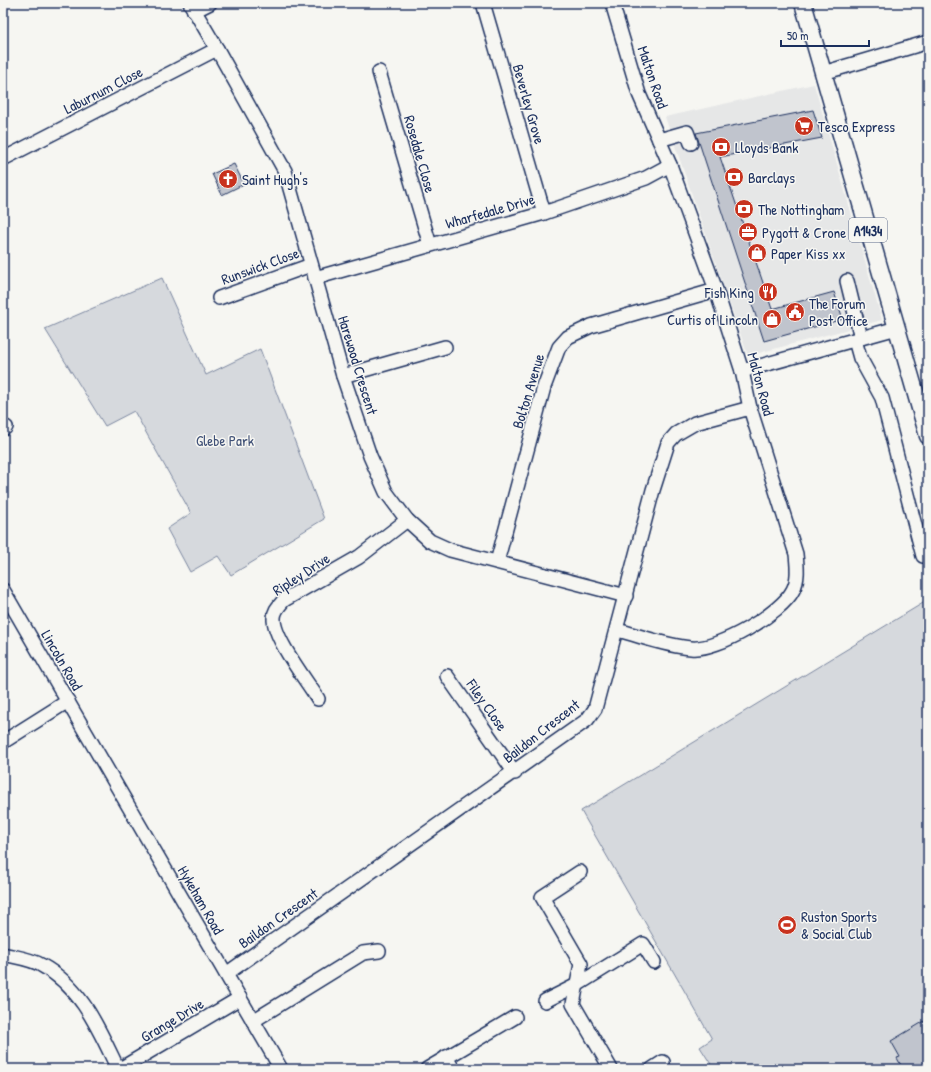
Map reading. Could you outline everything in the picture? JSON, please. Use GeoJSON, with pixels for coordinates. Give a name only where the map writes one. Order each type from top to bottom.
{"type":"FeatureCollection","features":[{"type":"Feature","properties":{"kind":"main road","name":"A1434"},"geometry":{"type":"LineString","coordinates":[[803,3],[928,436]]}},
{"type":"Feature","properties":{"kind":"street"},"geometry":{"type":"LineString","coordinates":[[192,7],[210,3]]}},
{"type":"Feature","properties":{"kind":"street","name":"Beverley Grove"},"geometry":{"type":"LineString","coordinates":[[483,3],[544,213]]}},
{"type":"Feature","properties":{"kind":"street","name":"Malton Road"},"geometry":{"type":"LineString","coordinates":[[612,3],[639,94],[670,165],[716,290],[742,371],[750,408],[796,554],[798,571],[794,589],[784,603],[761,620],[722,642],[705,648],[691,648],[617,630]]}},
{"type":"Feature","properties":{"kind":"street","name":"Harewood Crescent"},"geometry":{"type":"LineString","coordinates":[[192,7],[285,171],[343,376],[370,456],[386,492],[407,520],[430,541],[450,550],[626,596]]}},
{"type":"Feature","properties":{"kind":"street"},"geometry":{"type":"LineString","coordinates":[[823,73],[928,42]]}},
{"type":"Feature","properties":{"kind":"street","name":"Laburnum Close"},"geometry":{"type":"LineString","coordinates":[[3,159],[217,49]]}},
{"type":"Feature","properties":{"kind":"street","name":"Rosedale Close"},"geometry":{"type":"LineString","coordinates":[[379,72],[430,245]]}},
{"type":"Feature","properties":{"kind":"street"},"geometry":{"type":"LineString","coordinates":[[660,140],[687,132],[691,143]]}},
{"type":"Feature","properties":{"kind":"street","name":"Wharfedale Drive"},"geometry":{"type":"LineString","coordinates":[[315,278],[544,213],[646,178],[670,165]]}},
{"type":"Feature","properties":{"kind":"street","name":"Runswick Close"},"geometry":{"type":"LineString","coordinates":[[219,298],[311,265]]}},
{"type":"Feature","properties":{"kind":"street"},"geometry":{"type":"LineString","coordinates":[[847,281],[860,358],[875,382],[882,398],[923,556]]}},
{"type":"Feature","properties":{"kind":"street","name":"Bolton Avenue"},"geometry":{"type":"LineString","coordinates":[[497,562],[544,387],[559,347],[568,337],[590,326],[716,290]]}},
{"type":"Feature","properties":{"kind":"street"},"geometry":{"type":"LineString","coordinates":[[742,371],[897,328]]}},
{"type":"Feature","properties":{"kind":"street"},"geometry":{"type":"LineString","coordinates":[[343,376],[445,347]]}},
{"type":"Feature","properties":{"kind":"street","name":"Baildon Crescent"},"geometry":{"type":"LineString","coordinates":[[226,974],[515,773],[587,720],[595,709],[653,490],[668,443],[676,434],[695,423],[750,408]]}},
{"type":"Feature","properties":{"kind":"street","name":"Ripley Drive"},"geometry":{"type":"LineString","coordinates":[[318,699],[276,633],[274,618],[276,610],[284,600],[359,557],[407,520]]}},
{"type":"Feature","properties":{"kind":"street","name":"Lincoln Road"},"geometry":{"type":"LineString","coordinates":[[3,590],[94,746]]}},
{"type":"Feature","properties":{"kind":"street","name":"Filey Close"},"geometry":{"type":"LineString","coordinates":[[447,676],[515,773]]}},
{"type":"Feature","properties":{"kind":"street"},"geometry":{"type":"LineString","coordinates":[[3,742],[68,701]]}},
{"type":"Feature","properties":{"kind":"street","name":"Hykeham Road"},"geometry":{"type":"LineString","coordinates":[[94,746],[281,1069]]}},
{"type":"Feature","properties":{"kind":"street"},"geometry":{"type":"LineString","coordinates":[[580,872],[542,897],[581,964],[573,1004],[611,1069]]}},
{"type":"Feature","properties":{"kind":"street"},"geometry":{"type":"LineString","coordinates":[[545,1001],[577,985],[643,944],[654,962]]}},
{"type":"Feature","properties":{"kind":"street"},"geometry":{"type":"LineString","coordinates":[[253,1021],[364,953],[379,951]]}},
{"type":"Feature","properties":{"kind":"street"},"geometry":{"type":"LineString","coordinates":[[3,954],[40,964],[62,978],[80,997],[119,1069]]}},
{"type":"Feature","properties":{"kind":"street","name":"Grange Drive"},"geometry":{"type":"LineString","coordinates":[[119,1069],[240,998]]}},
{"type":"Feature","properties":{"kind":"street"},"geometry":{"type":"LineString","coordinates":[[427,1069],[446,1056],[515,1017]]}},
{"type":"Feature","properties":{"kind":"street"},"geometry":{"type":"LineString","coordinates":[[446,1056],[453,1069]]}},
{"type":"Feature","properties":{"kind":"shaded area"},"geometry":{"type":"Polygon","coordinates":[[[814,84],[882,320],[748,356],[665,117],[814,84]]]}},
{"type":"Feature","properties":{"kind":"green space","name":"Glebe Park"},"geometry":{"type":"Polygon","coordinates":[[[162,278],[206,375],[260,349],[324,519],[231,575],[218,556],[190,572],[167,529],[191,513],[134,411],[105,426],[45,329],[162,278]]]}},
{"type":"Feature","properties":{"kind":"green space","name":"Ruston Sports & Social Club"},"geometry":{"type":"Polygon","coordinates":[[[928,600],[928,1069],[714,1069],[700,1047],[712,1039],[581,811],[928,600]]]}},
{"type":"Feature","properties":{"kind":"building"},"geometry":{"type":"Polygon","coordinates":[[[813,110],[822,138],[720,157],[772,309],[834,292],[843,319],[764,341],[696,133],[813,110]]]}},
{"type":"Feature","properties":{"kind":"building","name":"Saint Hugh's"},"geometry":{"type":"Polygon","coordinates":[[[234,164],[244,184],[222,195],[212,174],[234,164]]]}},
{"type":"Feature","properties":{"kind":"building"},"geometry":{"type":"Polygon","coordinates":[[[928,1019],[928,1069],[903,1069],[897,1058],[900,1057],[891,1041],[928,1019]]]}},
{"type":"Feature","properties":{"kind":"place","name":"Tesco Express"},"geometry":{"type":"Point","coordinates":[804,126]}},
{"type":"Feature","properties":{"kind":"place","name":"Lloyds Bank"},"geometry":{"type":"Point","coordinates":[721,147]}},
{"type":"Feature","properties":{"kind":"place","name":"Barclays"},"geometry":{"type":"Point","coordinates":[734,177]}},
{"type":"Feature","properties":{"kind":"place","name":"Saint Hugh's"},"geometry":{"type":"Point","coordinates":[228,179]}},
{"type":"Feature","properties":{"kind":"place","name":"The Nottingham"},"geometry":{"type":"Point","coordinates":[744,209]}},
{"type":"Feature","properties":{"kind":"place","name":"Pygott & Crone"},"geometry":{"type":"Point","coordinates":[748,232]}},
{"type":"Feature","properties":{"kind":"place","name":"Paper Kiss xx"},"geometry":{"type":"Point","coordinates":[757,253]}},
{"type":"Feature","properties":{"kind":"place","name":"Fish King"},"geometry":{"type":"Point","coordinates":[768,292]}},
{"type":"Feature","properties":{"kind":"place","name":"The Forum Post Office"},"geometry":{"type":"Point","coordinates":[795,312]}},
{"type":"Feature","properties":{"kind":"place","name":"Curtis of Lincoln"},"geometry":{"type":"Point","coordinates":[772,319]}},
{"type":"Feature","properties":{"kind":"place","name":"Ruston Sports & Social Club"},"geometry":{"type":"Point","coordinates":[787,925]}}]}
